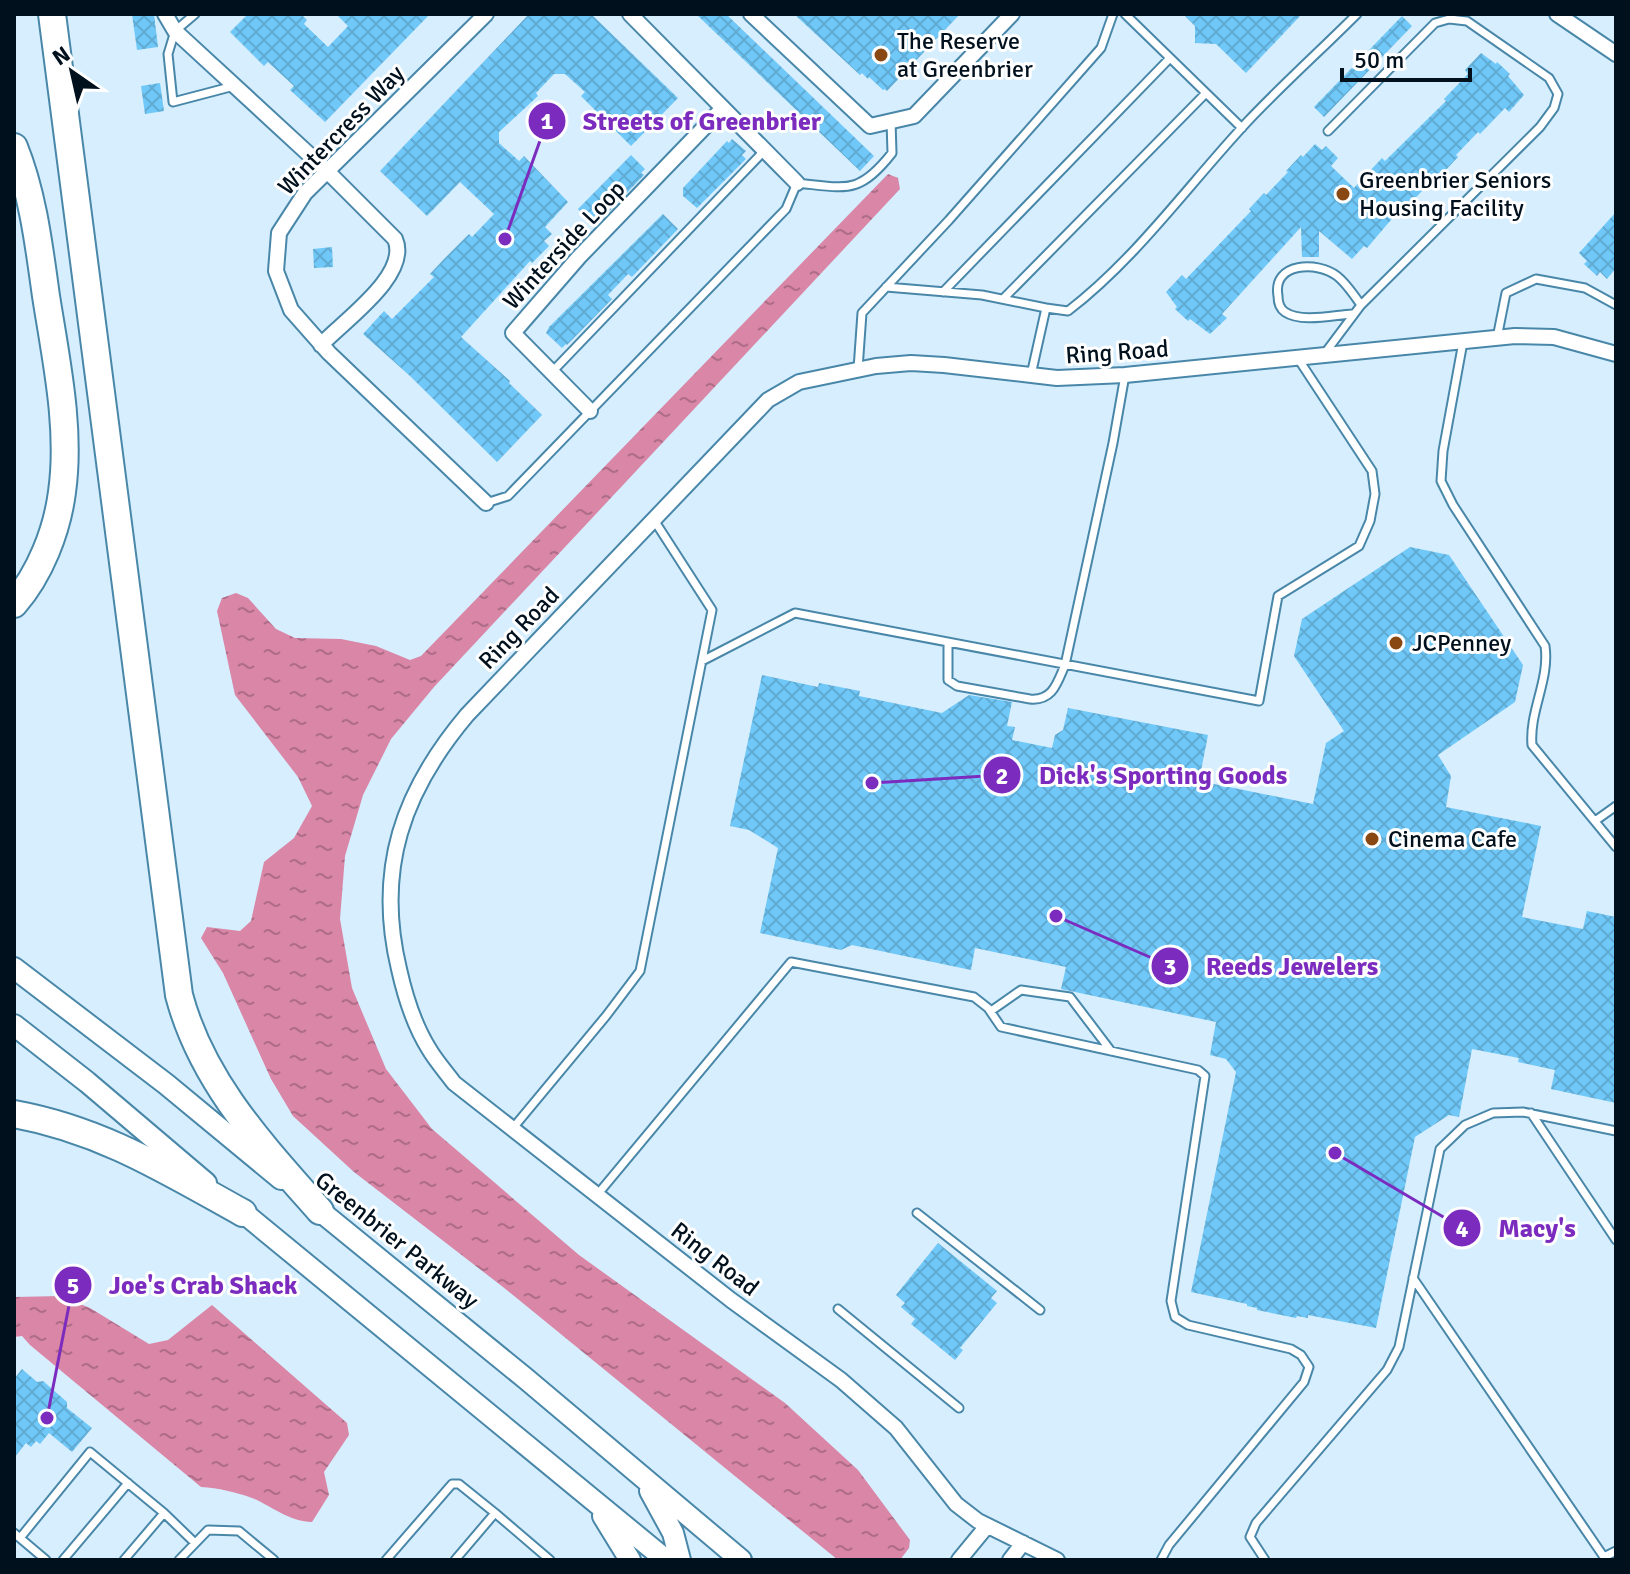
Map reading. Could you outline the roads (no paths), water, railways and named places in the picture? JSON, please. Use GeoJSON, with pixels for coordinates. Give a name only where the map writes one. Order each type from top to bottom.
{"type":"FeatureCollection","features":[{"type":"Feature","properties":{"kind":"highway"},"geometry":{"type":"LineString","coordinates":[[52,14],[179,995],[192,1037],[208,1069],[248,1130],[320,1211]]}},
{"type":"Feature","properties":{"kind":"highway"},"geometry":{"type":"LineString","coordinates":[[14,147],[24,171],[38,244],[64,437],[62,495],[54,528],[30,583],[14,604]]}},
{"type":"Feature","properties":{"kind":"highway"},"geometry":{"type":"LineString","coordinates":[[14,1114],[48,1120],[101,1138],[243,1213]]}},
{"type":"Feature","properties":{"kind":"main road","name":"Greenbrier Parkway"},"geometry":{"type":"LineString","coordinates":[[14,968],[166,1084],[741,1560]]}},
{"type":"Feature","properties":{"kind":"main road"},"geometry":{"type":"LineString","coordinates":[[14,1025],[666,1560]]}},
{"type":"Feature","properties":{"kind":"main road"},"geometry":{"type":"LineString","coordinates":[[640,1475],[666,1518],[680,1560]]}},
{"type":"Feature","properties":{"kind":"main road"},"geometry":{"type":"LineString","coordinates":[[595,1503],[630,1560]]}},
{"type":"Feature","properties":{"kind":"street"},"geometry":{"type":"LineString","coordinates":[[165,14],[175,31],[327,171],[392,234],[399,246],[391,271],[379,290],[321,345]]}},
{"type":"Feature","properties":{"kind":"street","name":"Wintercress Way"},"geometry":{"type":"LineString","coordinates":[[486,14],[305,193],[279,233],[276,271],[291,310],[321,345],[486,503]]}},
{"type":"Feature","properties":{"kind":"street"},"geometry":{"type":"LineString","coordinates":[[630,14],[797,183]]}},
{"type":"Feature","properties":{"kind":"street"},"geometry":{"type":"LineString","coordinates":[[751,14],[870,126],[914,116],[1012,14]]}},
{"type":"Feature","properties":{"kind":"street"},"geometry":{"type":"LineString","coordinates":[[1557,14],[1616,54]]}},
{"type":"Feature","properties":{"kind":"street","name":"Winterside Loop"},"geometry":{"type":"LineString","coordinates":[[590,411],[513,333],[579,257],[723,108]]}},
{"type":"Feature","properties":{"kind":"street","name":"Ring Road"},"geometry":{"type":"LineString","coordinates":[[1057,1560],[987,1526],[956,1504],[896,1428],[841,1380],[731,1300],[454,1083],[429,1049],[413,1017],[393,948],[390,912],[395,846],[418,785],[439,748],[467,715],[777,393],[799,382],[858,369],[911,363],[1031,377],[1125,375],[1497,338],[1554,337],[1616,354]]}},
{"type":"Feature","properties":{"kind":"street"},"geometry":{"type":"LineString","coordinates":[[959,1560],[987,1526]]}},
{"type":"Feature","properties":{"kind":"street"},"geometry":{"type":"LineString","coordinates":[[1010,1560],[1023,1543]]}},
{"type":"Feature","properties":{"kind":"lane"},"geometry":{"type":"LineString","coordinates":[[195,14],[175,31],[168,54],[173,102],[234,86]]}},
{"type":"Feature","properties":{"kind":"lane"},"geometry":{"type":"LineString","coordinates":[[858,369],[862,313],[1101,48],[1113,14]]}},
{"type":"Feature","properties":{"kind":"lane"},"geometry":{"type":"LineString","coordinates":[[1125,14],[1242,128]]}},
{"type":"Feature","properties":{"kind":"lane"},"geometry":{"type":"LineString","coordinates":[[886,287],[1003,299],[1068,311],[1143,240],[1242,128],[1357,14]]}},
{"type":"Feature","properties":{"kind":"lane"},"geometry":{"type":"LineString","coordinates":[[1324,355],[1352,314],[1540,127],[1554,108],[1558,94],[1549,78],[1536,68],[1467,21],[1449,19],[1435,23],[1328,131]]}},
{"type":"Feature","properties":{"kind":"lane"},"geometry":{"type":"LineString","coordinates":[[943,292],[1170,58]]}},
{"type":"Feature","properties":{"kind":"lane"},"geometry":{"type":"LineString","coordinates":[[1003,299],[1206,93]]}},
{"type":"Feature","properties":{"kind":"lane"},"geometry":{"type":"LineString","coordinates":[[486,503],[508,496],[786,209],[797,183],[854,187],[877,173],[892,153],[891,121]]}},
{"type":"Feature","properties":{"kind":"lane"},"geometry":{"type":"LineString","coordinates":[[552,372],[765,150]]}},
{"type":"Feature","properties":{"kind":"lane"},"geometry":{"type":"LineString","coordinates":[[1352,314],[1304,317],[1285,313],[1279,305],[1276,287],[1284,274],[1294,268],[1324,268],[1339,277],[1361,305]]}},
{"type":"Feature","properties":{"kind":"lane"},"geometry":{"type":"LineString","coordinates":[[1497,338],[1506,293],[1536,279],[1585,288],[1616,305]]}},
{"type":"Feature","properties":{"kind":"lane"},"geometry":{"type":"LineString","coordinates":[[1031,377],[1046,308]]}},
{"type":"Feature","properties":{"kind":"lane"},"geometry":{"type":"LineString","coordinates":[[1463,341],[1443,451],[1441,481],[1453,505],[1545,646],[1548,661],[1530,728],[1532,745],[1616,847]]}},
{"type":"Feature","properties":{"kind":"lane"},"geometry":{"type":"LineString","coordinates":[[702,661],[795,613],[1259,701],[1278,596],[1359,546],[1370,521],[1375,494],[1372,471],[1297,357]]}},
{"type":"Feature","properties":{"kind":"lane"},"geometry":{"type":"LineString","coordinates":[[948,642],[948,680],[957,686],[1041,700],[1052,693],[1065,665],[1125,375]]}},
{"type":"Feature","properties":{"kind":"lane"},"geometry":{"type":"LineString","coordinates":[[513,1128],[640,971],[712,610],[653,520]]}},
{"type":"Feature","properties":{"kind":"lane"},"geometry":{"type":"LineString","coordinates":[[1595,821],[1616,806]]}},
{"type":"Feature","properties":{"kind":"lane"},"geometry":{"type":"LineString","coordinates":[[597,1195],[791,962],[974,997],[991,1011],[1001,1027],[1198,1070],[1205,1076],[1171,1301],[1175,1317],[1188,1325],[1291,1349],[1301,1355],[1309,1367],[1304,1382],[1169,1545],[1161,1560]]}},
{"type":"Feature","properties":{"kind":"lane"},"geometry":{"type":"LineString","coordinates":[[991,1011],[1021,990],[1070,997],[1111,1051]]}},
{"type":"Feature","properties":{"kind":"lane"},"geometry":{"type":"LineString","coordinates":[[1265,1560],[1250,1537],[1256,1523],[1387,1370],[1399,1347],[1440,1149],[1465,1125],[1493,1113],[1531,1113],[1616,1131]]}},
{"type":"Feature","properties":{"kind":"lane"},"geometry":{"type":"LineString","coordinates":[[1531,1113],[1616,1240]]}},
{"type":"Feature","properties":{"kind":"lane"},"geometry":{"type":"LineString","coordinates":[[917,1213],[1040,1310]]}},
{"type":"Feature","properties":{"kind":"lane"},"geometry":{"type":"LineString","coordinates":[[1413,1278],[1605,1558],[1616,1551]]}},
{"type":"Feature","properties":{"kind":"lane"},"geometry":{"type":"LineString","coordinates":[[838,1309],[959,1408]]}},
{"type":"Feature","properties":{"kind":"lane"},"geometry":{"type":"LineString","coordinates":[[46,1560],[17,1535],[90,1452],[195,1543]]}},
{"type":"Feature","properties":{"kind":"lane"},"geometry":{"type":"LineString","coordinates":[[63,1560],[128,1483]]}},
{"type":"Feature","properties":{"kind":"lane"},"geometry":{"type":"LineString","coordinates":[[386,1560],[452,1484],[459,1484],[550,1560]]}},
{"type":"Feature","properties":{"kind":"lane"},"geometry":{"type":"LineString","coordinates":[[124,1560],[164,1513]]}},
{"type":"Feature","properties":{"kind":"lane"},"geometry":{"type":"LineString","coordinates":[[455,1560],[495,1513]]}},
{"type":"Feature","properties":{"kind":"lane"},"geometry":{"type":"LineString","coordinates":[[179,1560],[208,1530],[239,1531],[274,1560]]}},
{"type":"Feature","properties":{"kind":"water"},"geometry":{"type":"Polygon","coordinates":[[[888,174],[898,178],[900,189],[434,687],[391,739],[363,795],[345,856],[340,919],[352,988],[386,1069],[432,1129],[579,1255],[785,1403],[858,1470],[910,1540],[909,1548],[900,1560],[838,1560],[503,1287],[354,1172],[293,1116],[271,1079],[223,973],[201,938],[207,927],[240,931],[251,921],[264,862],[294,838],[312,806],[298,777],[235,695],[217,611],[222,598],[236,593],[248,598],[276,629],[295,638],[341,639],[376,646],[410,660],[421,656],[888,174]]]}},
{"type":"Feature","properties":{"kind":"water"},"geometry":{"type":"Polygon","coordinates":[[[61,1296],[90,1308],[149,1344],[168,1340],[212,1305],[347,1423],[349,1435],[324,1472],[329,1495],[312,1522],[288,1517],[246,1496],[201,1487],[22,1336],[14,1337],[14,1297],[61,1296]]]}},
{"type":"Feature","properties":{"kind":"place","name":"The Reserve at Greenbrier"},"geometry":{"type":"Point","coordinates":[881,55]}},
{"type":"Feature","properties":{"kind":"place","name":"Greenbrier Seniors Housing Facility"},"geometry":{"type":"Point","coordinates":[1343,194]}},
{"type":"Feature","properties":{"kind":"place","name":"Streets of Greenbrier"},"geometry":{"type":"Point","coordinates":[505,239]}},
{"type":"Feature","properties":{"kind":"place","name":"JCPenney"},"geometry":{"type":"Point","coordinates":[1396,643]}},
{"type":"Feature","properties":{"kind":"place","name":"Dick's Sporting Goods"},"geometry":{"type":"Point","coordinates":[872,783]}},
{"type":"Feature","properties":{"kind":"place","name":"Cinema Cafe"},"geometry":{"type":"Point","coordinates":[1372,839]}},
{"type":"Feature","properties":{"kind":"place","name":"Reeds Jewelers"},"geometry":{"type":"Point","coordinates":[1056,916]}},
{"type":"Feature","properties":{"kind":"place","name":"Macy's"},"geometry":{"type":"Point","coordinates":[1335,1153]}},
{"type":"Feature","properties":{"kind":"place","name":"Joe's Crab Shack"},"geometry":{"type":"Point","coordinates":[47,1418]}}]}
